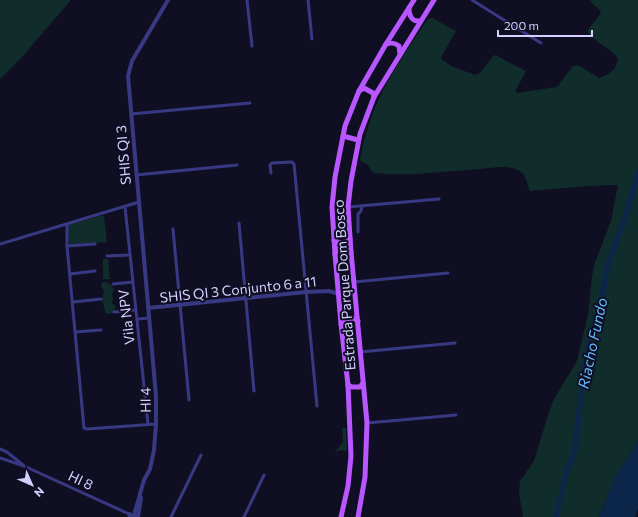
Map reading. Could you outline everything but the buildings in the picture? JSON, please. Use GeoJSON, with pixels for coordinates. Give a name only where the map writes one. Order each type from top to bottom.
{"type":"FeatureCollection","features":[{"type":"Feature","properties":{"kind":"main road","name":"Estrada Parque Dom Bosco"},"geometry":{"type":"LineString","coordinates":[[341,517],[348,486],[351,456],[348,385],[334,240],[332,207],[334,177],[345,126],[359,91],[392,34],[414,0]]}},
{"type":"Feature","properties":{"kind":"main road","name":"Estrada Parque Dom Bosco"},"geometry":{"type":"LineString","coordinates":[[358,517],[365,477],[367,423],[350,239],[348,207],[351,181],[358,140],[365,117],[374,97],[434,0]]}},
{"type":"Feature","properties":{"kind":"main road"},"geometry":{"type":"LineString","coordinates":[[409,8],[412,19],[420,21]]}},
{"type":"Feature","properties":{"kind":"main road"},"geometry":{"type":"LineString","coordinates":[[392,34],[394,39],[401,45],[406,44]]}},
{"type":"Feature","properties":{"kind":"main road"},"geometry":{"type":"LineString","coordinates":[[386,44],[390,43],[399,46],[400,54]]}},
{"type":"Feature","properties":{"kind":"main road"},"geometry":{"type":"LineString","coordinates":[[359,91],[364,88],[373,93],[374,97]]}},
{"type":"Feature","properties":{"kind":"main road"},"geometry":{"type":"LineString","coordinates":[[343,136],[358,140]]}},
{"type":"Feature","properties":{"kind":"main road"},"geometry":{"type":"LineString","coordinates":[[334,240],[339,243],[347,242],[350,239]]}},
{"type":"Feature","properties":{"kind":"main road"},"geometry":{"type":"LineString","coordinates":[[335,254],[337,249],[344,248],[351,252]]}},
{"type":"Feature","properties":{"kind":"main road"},"geometry":{"type":"LineString","coordinates":[[340,312],[344,315],[352,315],[357,311]]}},
{"type":"Feature","properties":{"kind":"main road"},"geometry":{"type":"LineString","coordinates":[[341,324],[345,319],[354,318],[358,321]]}},
{"type":"Feature","properties":{"kind":"main road"},"geometry":{"type":"LineString","coordinates":[[348,385],[352,387],[363,384]]}},
{"type":"Feature","properties":{"kind":"main road"},"geometry":{"type":"LineString","coordinates":[[348,392],[360,389],[364,391]]}},
{"type":"Feature","properties":{"kind":"street","name":"SHIS QI 3"},"geometry":{"type":"LineString","coordinates":[[149,318],[128,76],[130,67],[168,0]]}},
{"type":"Feature","properties":{"kind":"street"},"geometry":{"type":"LineString","coordinates":[[247,0],[252,46]]}},
{"type":"Feature","properties":{"kind":"street"},"geometry":{"type":"LineString","coordinates":[[308,0],[312,39]]}},
{"type":"Feature","properties":{"kind":"street"},"geometry":{"type":"LineString","coordinates":[[472,0],[541,43]]}},
{"type":"Feature","properties":{"kind":"street"},"geometry":{"type":"LineString","coordinates":[[131,114],[250,103]]}},
{"type":"Feature","properties":{"kind":"street"},"geometry":{"type":"LineString","coordinates":[[272,173],[270,165],[272,163],[292,162],[294,164],[317,406]]}},
{"type":"Feature","properties":{"kind":"street"},"geometry":{"type":"LineString","coordinates":[[136,176],[237,165]]}},
{"type":"Feature","properties":{"kind":"street"},"geometry":{"type":"LineString","coordinates":[[348,207],[439,199]]}},
{"type":"Feature","properties":{"kind":"street"},"geometry":{"type":"LineString","coordinates":[[0,244],[139,202]]}},
{"type":"Feature","properties":{"kind":"street"},"geometry":{"type":"LineString","coordinates":[[358,232],[358,214],[362,209],[362,206]]}},
{"type":"Feature","properties":{"kind":"street","name":"Vila NPV"},"geometry":{"type":"LineString","coordinates":[[125,207],[148,424]]}},
{"type":"Feature","properties":{"kind":"street"},"geometry":{"type":"LineString","coordinates":[[239,223],[247,298],[254,391]]}},
{"type":"Feature","properties":{"kind":"street"},"geometry":{"type":"LineString","coordinates":[[66,224],[84,428],[156,424]]}},
{"type":"Feature","properties":{"kind":"street"},"geometry":{"type":"LineString","coordinates":[[173,229],[189,400]]}},
{"type":"Feature","properties":{"kind":"street"},"geometry":{"type":"LineString","coordinates":[[67,246],[95,244]]}},
{"type":"Feature","properties":{"kind":"street"},"geometry":{"type":"LineString","coordinates":[[107,256],[130,255]]}},
{"type":"Feature","properties":{"kind":"street"},"geometry":{"type":"LineString","coordinates":[[70,274],[95,271]]}},
{"type":"Feature","properties":{"kind":"street"},"geometry":{"type":"LineString","coordinates":[[354,282],[448,273]]}},
{"type":"Feature","properties":{"kind":"street"},"geometry":{"type":"LineString","coordinates":[[113,284],[133,282]]}},
{"type":"Feature","properties":{"kind":"street","name":"SHIS QI 3 Conjunto 6 a 11"},"geometry":{"type":"LineString","coordinates":[[329,291],[338,286]]}},
{"type":"Feature","properties":{"kind":"street","name":"SHIS QI 3 Conjunto 6 a 11"},"geometry":{"type":"LineString","coordinates":[[148,308],[181,306],[306,292],[329,291],[339,294]]}},
{"type":"Feature","properties":{"kind":"street"},"geometry":{"type":"LineString","coordinates":[[73,302],[101,299]]}},
{"type":"Feature","properties":{"kind":"street"},"geometry":{"type":"LineString","coordinates":[[114,312],[136,310]]}},
{"type":"Feature","properties":{"kind":"street"},"geometry":{"type":"LineString","coordinates":[[138,319],[149,318]]}},
{"type":"Feature","properties":{"kind":"street","name":"HI 4"},"geometry":{"type":"LineString","coordinates":[[134,516],[144,480],[150,469],[154,450],[156,424],[156,396],[149,318]]}},
{"type":"Feature","properties":{"kind":"street"},"geometry":{"type":"LineString","coordinates":[[75,332],[101,330]]}},
{"type":"Feature","properties":{"kind":"street"},"geometry":{"type":"LineString","coordinates":[[360,352],[455,343]]}},
{"type":"Feature","properties":{"kind":"street"},"geometry":{"type":"LineString","coordinates":[[367,423],[456,414]]}},
{"type":"Feature","properties":{"kind":"street","name":"HI 8"},"geometry":{"type":"LineString","coordinates":[[0,449],[7,452],[24,466]]}},
{"type":"Feature","properties":{"kind":"street"},"geometry":{"type":"LineString","coordinates":[[2,459],[7,452]]}},
{"type":"Feature","properties":{"kind":"street"},"geometry":{"type":"LineString","coordinates":[[171,517],[201,454]]}},
{"type":"Feature","properties":{"kind":"street","name":"HI 8"},"geometry":{"type":"LineString","coordinates":[[2,459],[24,466],[134,516]]}},
{"type":"Feature","properties":{"kind":"street"},"geometry":{"type":"LineString","coordinates":[[244,517],[264,475]]}},
{"type":"Feature","properties":{"kind":"green space"},"geometry":{"type":"Polygon","coordinates":[[[0,0],[71,0],[21,58],[0,79],[0,0]]]}},
{"type":"Feature","properties":{"kind":"green space"},"geometry":{"type":"Polygon","coordinates":[[[590,0],[638,0],[638,441],[616,476],[599,517],[523,517],[519,493],[520,481],[534,461],[552,404],[577,361],[588,315],[594,265],[611,221],[618,185],[530,191],[526,178],[522,173],[516,169],[508,167],[426,173],[386,174],[373,173],[367,164],[362,162],[360,159],[365,136],[382,92],[402,58],[428,19],[432,18],[456,31],[441,59],[451,66],[475,75],[480,73],[495,55],[526,71],[516,90],[516,93],[557,87],[573,66],[578,65],[599,78],[610,73],[614,69],[618,58],[594,39],[587,31],[601,13],[590,0]]]}},
{"type":"Feature","properties":{"kind":"green space"},"geometry":{"type":"Polygon","coordinates":[[[104,215],[107,242],[69,245],[68,225],[104,215]]]}},
{"type":"Feature","properties":{"kind":"green space"},"geometry":{"type":"Polygon","coordinates":[[[103,259],[108,259],[110,279],[103,279],[103,259]]]}},
{"type":"Feature","properties":{"kind":"green space"},"geometry":{"type":"Polygon","coordinates":[[[102,282],[107,282],[114,288],[112,303],[115,306],[115,309],[112,313],[106,314],[102,300],[104,290],[101,287],[102,282]]]}},
{"type":"Feature","properties":{"kind":"green space"},"geometry":{"type":"Polygon","coordinates":[[[342,428],[346,428],[347,449],[345,451],[341,450],[335,452],[343,442],[342,428]]]}},
{"type":"Feature","properties":{"kind":"water"},"geometry":{"type":"Polygon","coordinates":[[[638,441],[638,508],[635,517],[599,517],[616,476],[638,441]]]}},
{"type":"Feature","properties":{"kind":"waterway","name":"Riacho Fundo"},"geometry":{"type":"LineString","coordinates":[[556,517],[566,473],[575,447],[584,370],[590,337],[600,310],[607,267],[626,215],[638,172]]}}]}
